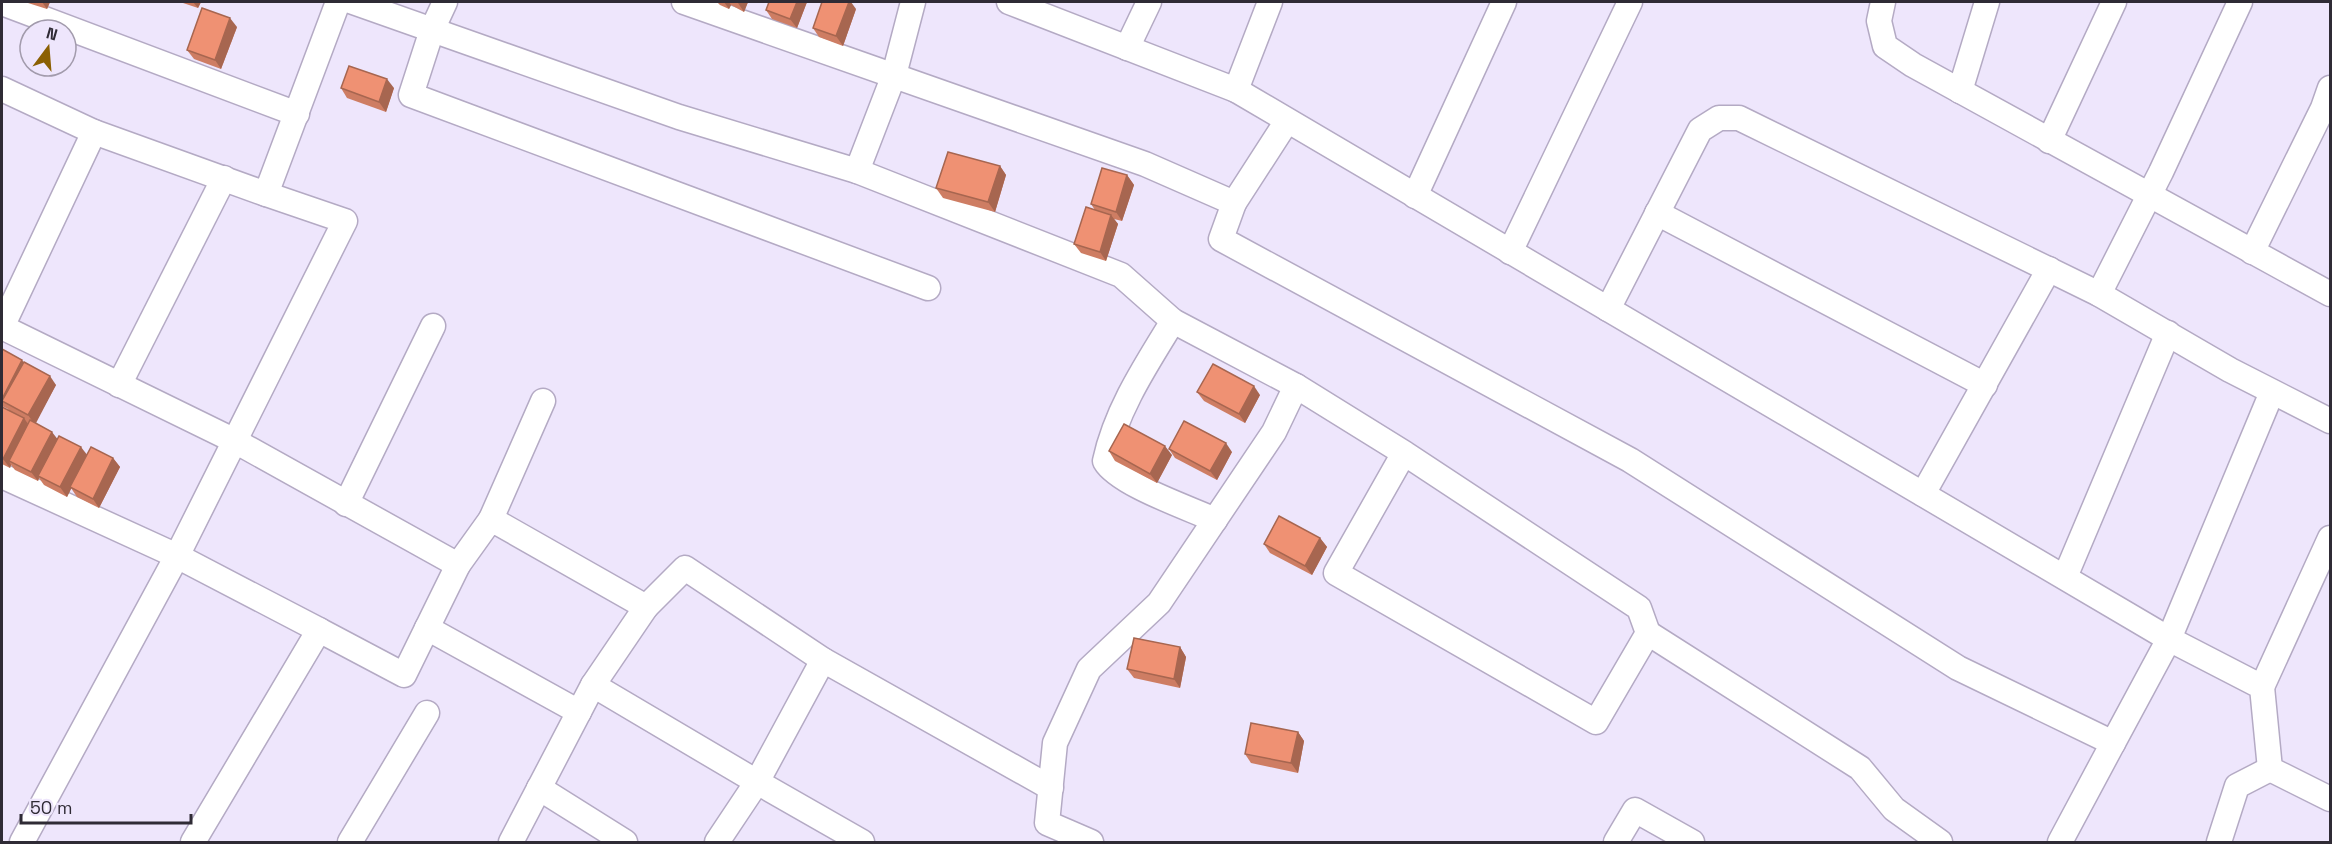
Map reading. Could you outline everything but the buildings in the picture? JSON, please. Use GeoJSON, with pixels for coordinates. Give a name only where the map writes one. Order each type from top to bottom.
{"type":"FeatureCollection","features":[{"type":"Feature","properties":{"kind":"street"},"geometry":{"type":"LineString","coordinates":[[266,195],[338,2]]}},
{"type":"Feature","properties":{"kind":"street"},"geometry":{"type":"LineString","coordinates":[[353,2],[679,117],[856,171],[1121,275],[1173,321],[1296,386],[1404,453],[1639,608],[1648,633],[1860,768],[1894,808],[1940,843]]}},
{"type":"Feature","properties":{"kind":"street"},"geometry":{"type":"LineString","coordinates":[[445,2],[432,30],[411,94],[928,288]]}},
{"type":"Feature","properties":{"kind":"street"},"geometry":{"type":"LineString","coordinates":[[684,2],[1146,164],[1234,203]]}},
{"type":"Feature","properties":{"kind":"street"},"geometry":{"type":"LineString","coordinates":[[856,171],[894,75],[913,2]]}},
{"type":"Feature","properties":{"kind":"street"},"geometry":{"type":"LineString","coordinates":[[1127,48],[1149,2]]}},
{"type":"Feature","properties":{"kind":"street"},"geometry":{"type":"LineString","coordinates":[[1236,90],[1270,2]]}},
{"type":"Feature","properties":{"kind":"street"},"geometry":{"type":"LineString","coordinates":[[1415,196],[1504,2]]}},
{"type":"Feature","properties":{"kind":"street"},"geometry":{"type":"LineString","coordinates":[[1510,252],[1630,2]]}},
{"type":"Feature","properties":{"kind":"street"},"geometry":{"type":"LineString","coordinates":[[1883,2],[1879,21],[1885,46],[1913,65],[2331,294]]}},
{"type":"Feature","properties":{"kind":"street"},"geometry":{"type":"LineString","coordinates":[[1960,91],[1987,2]]}},
{"type":"Feature","properties":{"kind":"street"},"geometry":{"type":"LineString","coordinates":[[2049,141],[2114,2]]}},
{"type":"Feature","properties":{"kind":"street"},"geometry":{"type":"LineString","coordinates":[[2099,294],[2149,196],[2240,2]]}},
{"type":"Feature","properties":{"kind":"street"},"geometry":{"type":"LineString","coordinates":[[2,3],[297,114]]}},
{"type":"Feature","properties":{"kind":"street"},"geometry":{"type":"LineString","coordinates":[[1023,4],[1127,48],[1236,90],[2169,639],[2262,687]]}},
{"type":"Feature","properties":{"kind":"street"},"geometry":{"type":"LineString","coordinates":[[2252,252],[2331,88]]}},
{"type":"Feature","properties":{"kind":"street"},"geometry":{"type":"LineString","coordinates":[[2,89],[94,132],[266,195],[345,221],[177,556],[22,843]]}},
{"type":"Feature","properties":{"kind":"street"},"geometry":{"type":"LineString","coordinates":[[1608,309],[1700,130],[1719,118],[1739,118],[2099,294],[2272,392],[2331,421]]}},
{"type":"Feature","properties":{"kind":"street"},"geometry":{"type":"LineString","coordinates":[[1287,121],[1234,203],[1221,238],[1630,460],[1958,668],[2113,743]]}},
{"type":"Feature","properties":{"kind":"street"},"geometry":{"type":"LineString","coordinates":[[94,132],[2,327],[235,441],[458,565]]}},
{"type":"Feature","properties":{"kind":"street"},"geometry":{"type":"LineString","coordinates":[[119,385],[224,178]]}},
{"type":"Feature","properties":{"kind":"street"},"geometry":{"type":"LineString","coordinates":[[1657,213],[1985,385]]}},
{"type":"Feature","properties":{"kind":"street"},"geometry":{"type":"LineString","coordinates":[[1923,494],[2049,269]]}},
{"type":"Feature","properties":{"kind":"street"},"geometry":{"type":"LineString","coordinates":[[1173,321],[1140,377],[1111,435],[1106,461],[1109,468],[1127,481],[1215,520]]}},
{"type":"Feature","properties":{"kind":"street"},"geometry":{"type":"LineString","coordinates":[[346,504],[433,326]]}},
{"type":"Feature","properties":{"kind":"street"},"geometry":{"type":"LineString","coordinates":[[2065,578],[2168,333]]}},
{"type":"Feature","properties":{"kind":"street"},"geometry":{"type":"LineString","coordinates":[[1090,843],[1045,833],[1055,743],[1089,669],[1159,603],[1274,432],[1296,386]]}},
{"type":"Feature","properties":{"kind":"street"},"geometry":{"type":"LineString","coordinates":[[2060,843],[2169,639],[2272,392]]}},
{"type":"Feature","properties":{"kind":"street"},"geometry":{"type":"LineString","coordinates":[[2,476],[177,556],[404,675],[458,565],[491,519],[543,401]]}},
{"type":"Feature","properties":{"kind":"street"},"geometry":{"type":"LineString","coordinates":[[1404,453],[1336,573],[1596,722],[1648,633]]}},
{"type":"Feature","properties":{"kind":"street"},"geometry":{"type":"LineString","coordinates":[[491,519],[646,607]]}},
{"type":"Feature","properties":{"kind":"street"},"geometry":{"type":"LineString","coordinates":[[2270,769],[2262,687],[2331,538]]}},
{"type":"Feature","properties":{"kind":"street"},"geometry":{"type":"LineString","coordinates":[[511,843],[593,685],[646,607],[685,568],[823,660],[1051,788]]}},
{"type":"Feature","properties":{"kind":"street"},"geometry":{"type":"LineString","coordinates":[[427,628],[579,712]]}},
{"type":"Feature","properties":{"kind":"street"},"geometry":{"type":"LineString","coordinates":[[193,843],[319,630]]}},
{"type":"Feature","properties":{"kind":"street"},"geometry":{"type":"LineString","coordinates":[[717,843],[757,782],[823,660]]}},
{"type":"Feature","properties":{"kind":"street"},"geometry":{"type":"LineString","coordinates":[[593,685],[862,843]]}},
{"type":"Feature","properties":{"kind":"street"},"geometry":{"type":"LineString","coordinates":[[350,843],[427,713]]}},
{"type":"Feature","properties":{"kind":"street"},"geometry":{"type":"LineString","coordinates":[[2270,769],[2331,799]]}},
{"type":"Feature","properties":{"kind":"street"},"geometry":{"type":"LineString","coordinates":[[2219,843],[2238,786],[2270,769]]}},
{"type":"Feature","properties":{"kind":"street"},"geometry":{"type":"LineString","coordinates":[[539,788],[625,843]]}},
{"type":"Feature","properties":{"kind":"street"},"geometry":{"type":"LineString","coordinates":[[1616,843],[1635,810],[1692,843]]}}]}
